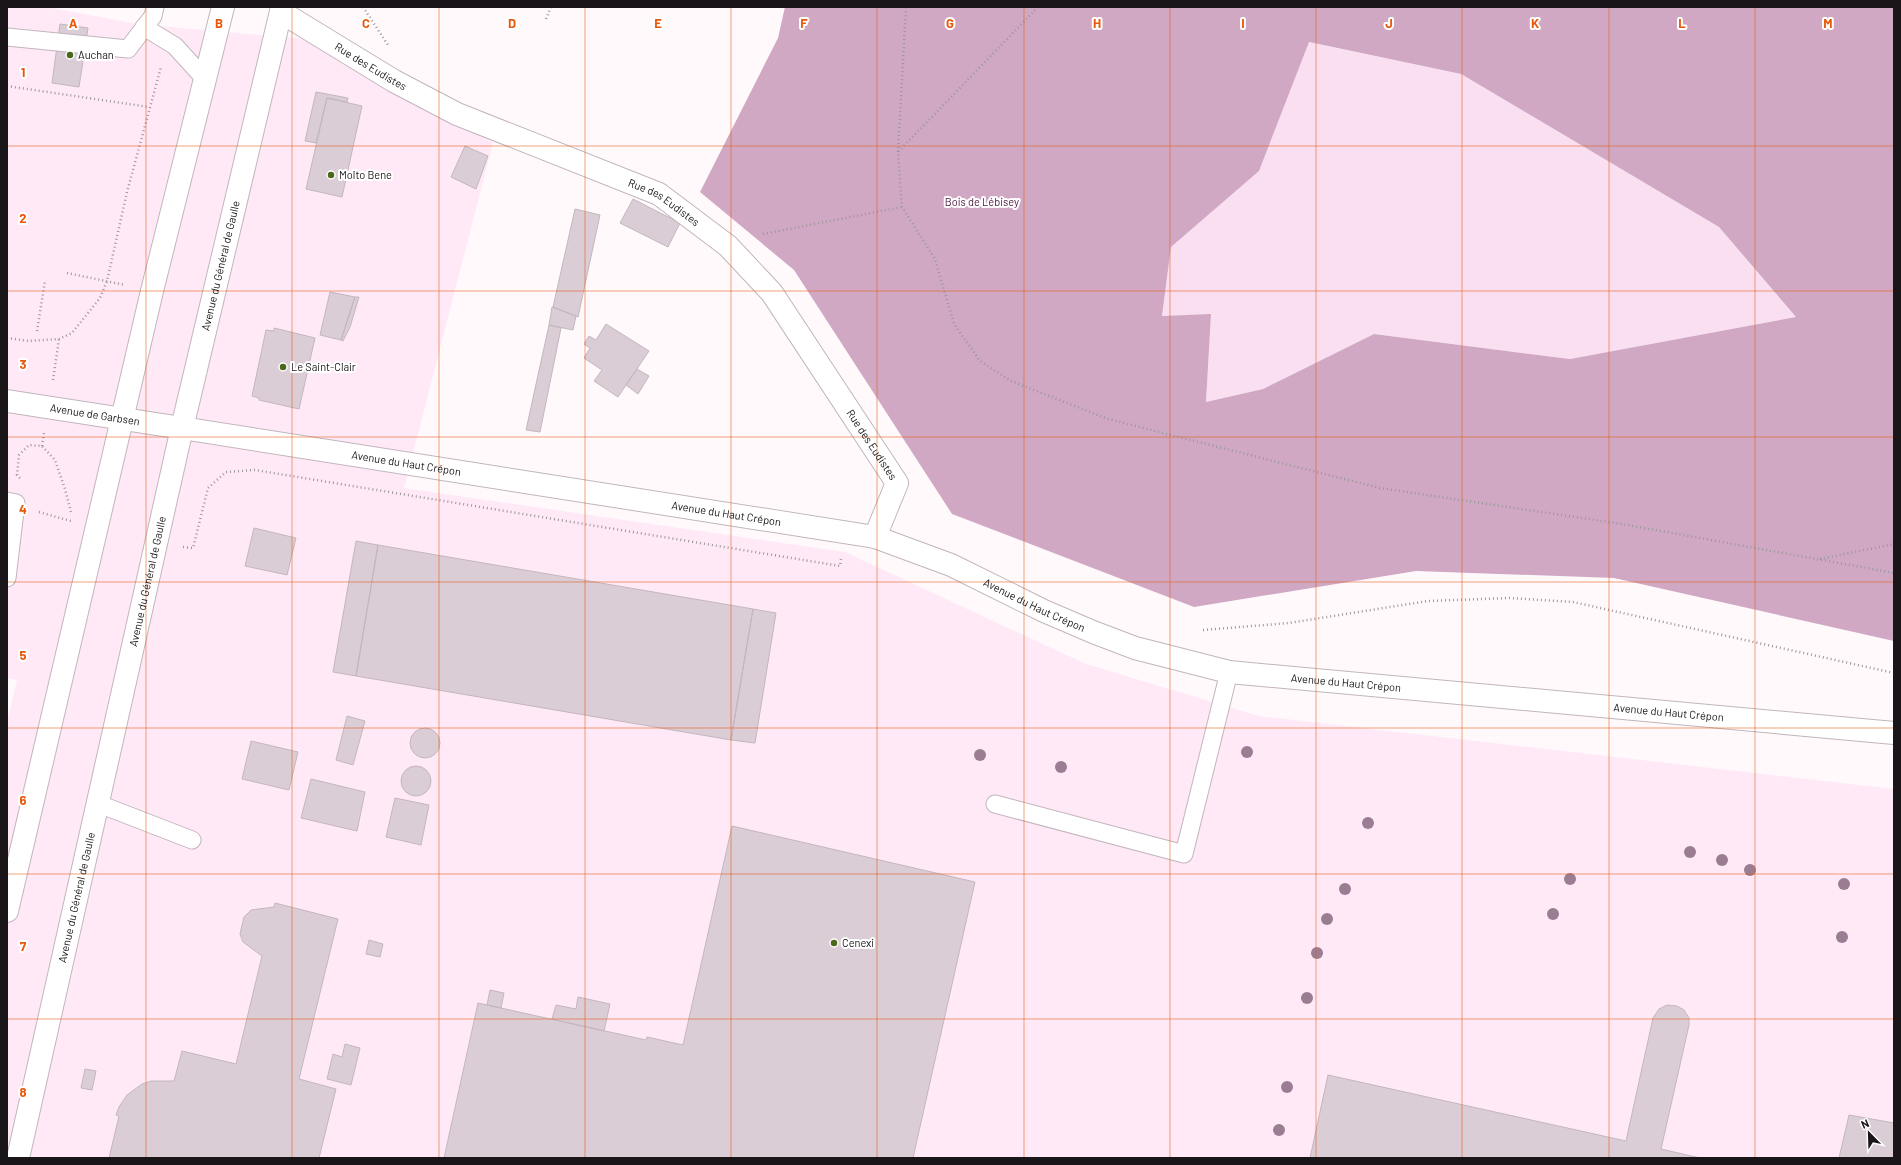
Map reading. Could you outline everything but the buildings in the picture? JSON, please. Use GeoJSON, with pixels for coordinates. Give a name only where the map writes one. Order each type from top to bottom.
{"type":"FeatureCollection","features":[{"type":"Feature","properties":{"kind":"street"},"geometry":{"type":"LineString","coordinates":[[7,911],[123,418],[222,7]]}},
{"type":"Feature","properties":{"kind":"street","name":"Rue des Eudistes"},"geometry":{"type":"LineString","coordinates":[[282,9],[394,81],[457,114],[659,194],[728,246],[772,293],[897,483],[875,537]]}},
{"type":"Feature","properties":{"kind":"street","name":"Avenue du Général de Gaulle"},"geometry":{"type":"LineString","coordinates":[[18,1158],[99,804],[182,428],[282,9]]}},
{"type":"Feature","properties":{"kind":"street","name":"Avenue de Garbsen"},"geometry":{"type":"LineString","coordinates":[[7,401],[182,428]]}},
{"type":"Feature","properties":{"kind":"street","name":"Avenue du Haut Crépon"},"geometry":{"type":"LineString","coordinates":[[182,428],[875,537],[952,565],[1044,611],[1093,632],[1135,648],[1229,672],[1894,733]]}},
{"type":"Feature","properties":{"kind":"lane"},"geometry":{"type":"LineString","coordinates":[[7,37],[128,49],[153,16],[155,7]]}},
{"type":"Feature","properties":{"kind":"lane"},"geometry":{"type":"LineString","coordinates":[[144,27],[175,46],[204,78]]}},
{"type":"Feature","properties":{"kind":"lane"},"geometry":{"type":"LineString","coordinates":[[7,501],[16,502],[7,578]]}},
{"type":"Feature","properties":{"kind":"lane"},"geometry":{"type":"LineString","coordinates":[[995,804],[1184,854],[1229,672]]}},
{"type":"Feature","properties":{"kind":"lane"},"geometry":{"type":"LineString","coordinates":[[99,804],[192,840]]}},
{"type":"Feature","properties":{"kind":"path"},"geometry":{"type":"LineString","coordinates":[[546,19],[551,7]]}},
{"type":"Feature","properties":{"kind":"path"},"geometry":{"type":"LineString","coordinates":[[906,7],[898,152],[902,207],[935,259],[954,324],[980,361],[1011,381],[1108,419],[1380,488],[1622,524],[1894,573]]}},
{"type":"Feature","properties":{"kind":"path"},"geometry":{"type":"LineString","coordinates":[[898,152],[1038,7]]}},
{"type":"Feature","properties":{"kind":"path"},"geometry":{"type":"LineString","coordinates":[[7,338],[29,341],[47,339],[59,340],[72,333],[94,308],[107,281],[127,192],[162,63]]}},
{"type":"Feature","properties":{"kind":"path"},"geometry":{"type":"LineString","coordinates":[[7,86],[149,107]]}},
{"type":"Feature","properties":{"kind":"path"},"geometry":{"type":"LineString","coordinates":[[764,234],[902,207]]}},
{"type":"Feature","properties":{"kind":"path"},"geometry":{"type":"LineString","coordinates":[[67,273],[128,286]]}},
{"type":"Feature","properties":{"kind":"path"},"geometry":{"type":"LineString","coordinates":[[37,331],[45,281]]}},
{"type":"Feature","properties":{"kind":"path"},"geometry":{"type":"LineString","coordinates":[[29,445],[42,446],[54,460],[66,489],[74,522]]}},
{"type":"Feature","properties":{"kind":"path"},"geometry":{"type":"LineString","coordinates":[[178,546],[193,548],[208,488],[226,472],[255,470],[840,566],[847,533]]}},
{"type":"Feature","properties":{"kind":"path"},"geometry":{"type":"LineString","coordinates":[[1819,560],[1894,544]]}},
{"type":"Feature","properties":{"kind":"path"},"geometry":{"type":"LineString","coordinates":[[1203,630],[1288,623],[1428,601],[1510,598],[1573,602],[1894,673]]}},
{"type":"Feature","properties":{"kind":"shaded area"},"geometry":{"type":"Polygon","coordinates":[[[7,7],[47,7],[137,24],[303,39],[325,43],[493,143],[404,488],[845,552],[1086,664],[1259,716],[1894,789],[1894,1158],[7,1158],[7,722],[17,680],[7,678],[7,7]]]}},
{"type":"Feature","properties":{"kind":"shaded area"},"geometry":{"type":"Polygon","coordinates":[[[1308,42],[1461,74],[1719,227],[1796,317],[1570,359],[1374,334],[1263,389],[1206,402],[1211,315],[1162,316],[1171,247],[1259,171],[1308,42]]]}},
{"type":"Feature","properties":{"kind":"green space","name":"Bois de Lébisey"},"geometry":{"type":"Polygon","coordinates":[[[785,7],[1894,7],[1894,641],[1614,578],[1416,571],[1194,607],[952,514],[794,270],[700,192],[778,38],[785,7]],[[1309,42],[1259,171],[1171,247],[1162,316],[1211,314],[1206,402],[1263,389],[1374,334],[1570,359],[1796,317],[1719,227],[1461,74],[1309,42]]]}},
{"type":"Feature","properties":{"kind":"place","name":"Auchan"},"geometry":{"type":"Point","coordinates":[70,55]}},
{"type":"Feature","properties":{"kind":"place","name":"Molto Bene"},"geometry":{"type":"Point","coordinates":[331,175]}},
{"type":"Feature","properties":{"kind":"place","name":"Le Saint-Clair"},"geometry":{"type":"Point","coordinates":[283,367]}},
{"type":"Feature","properties":{"kind":"place","name":"Cenexi"},"geometry":{"type":"Point","coordinates":[834,943]}}]}
